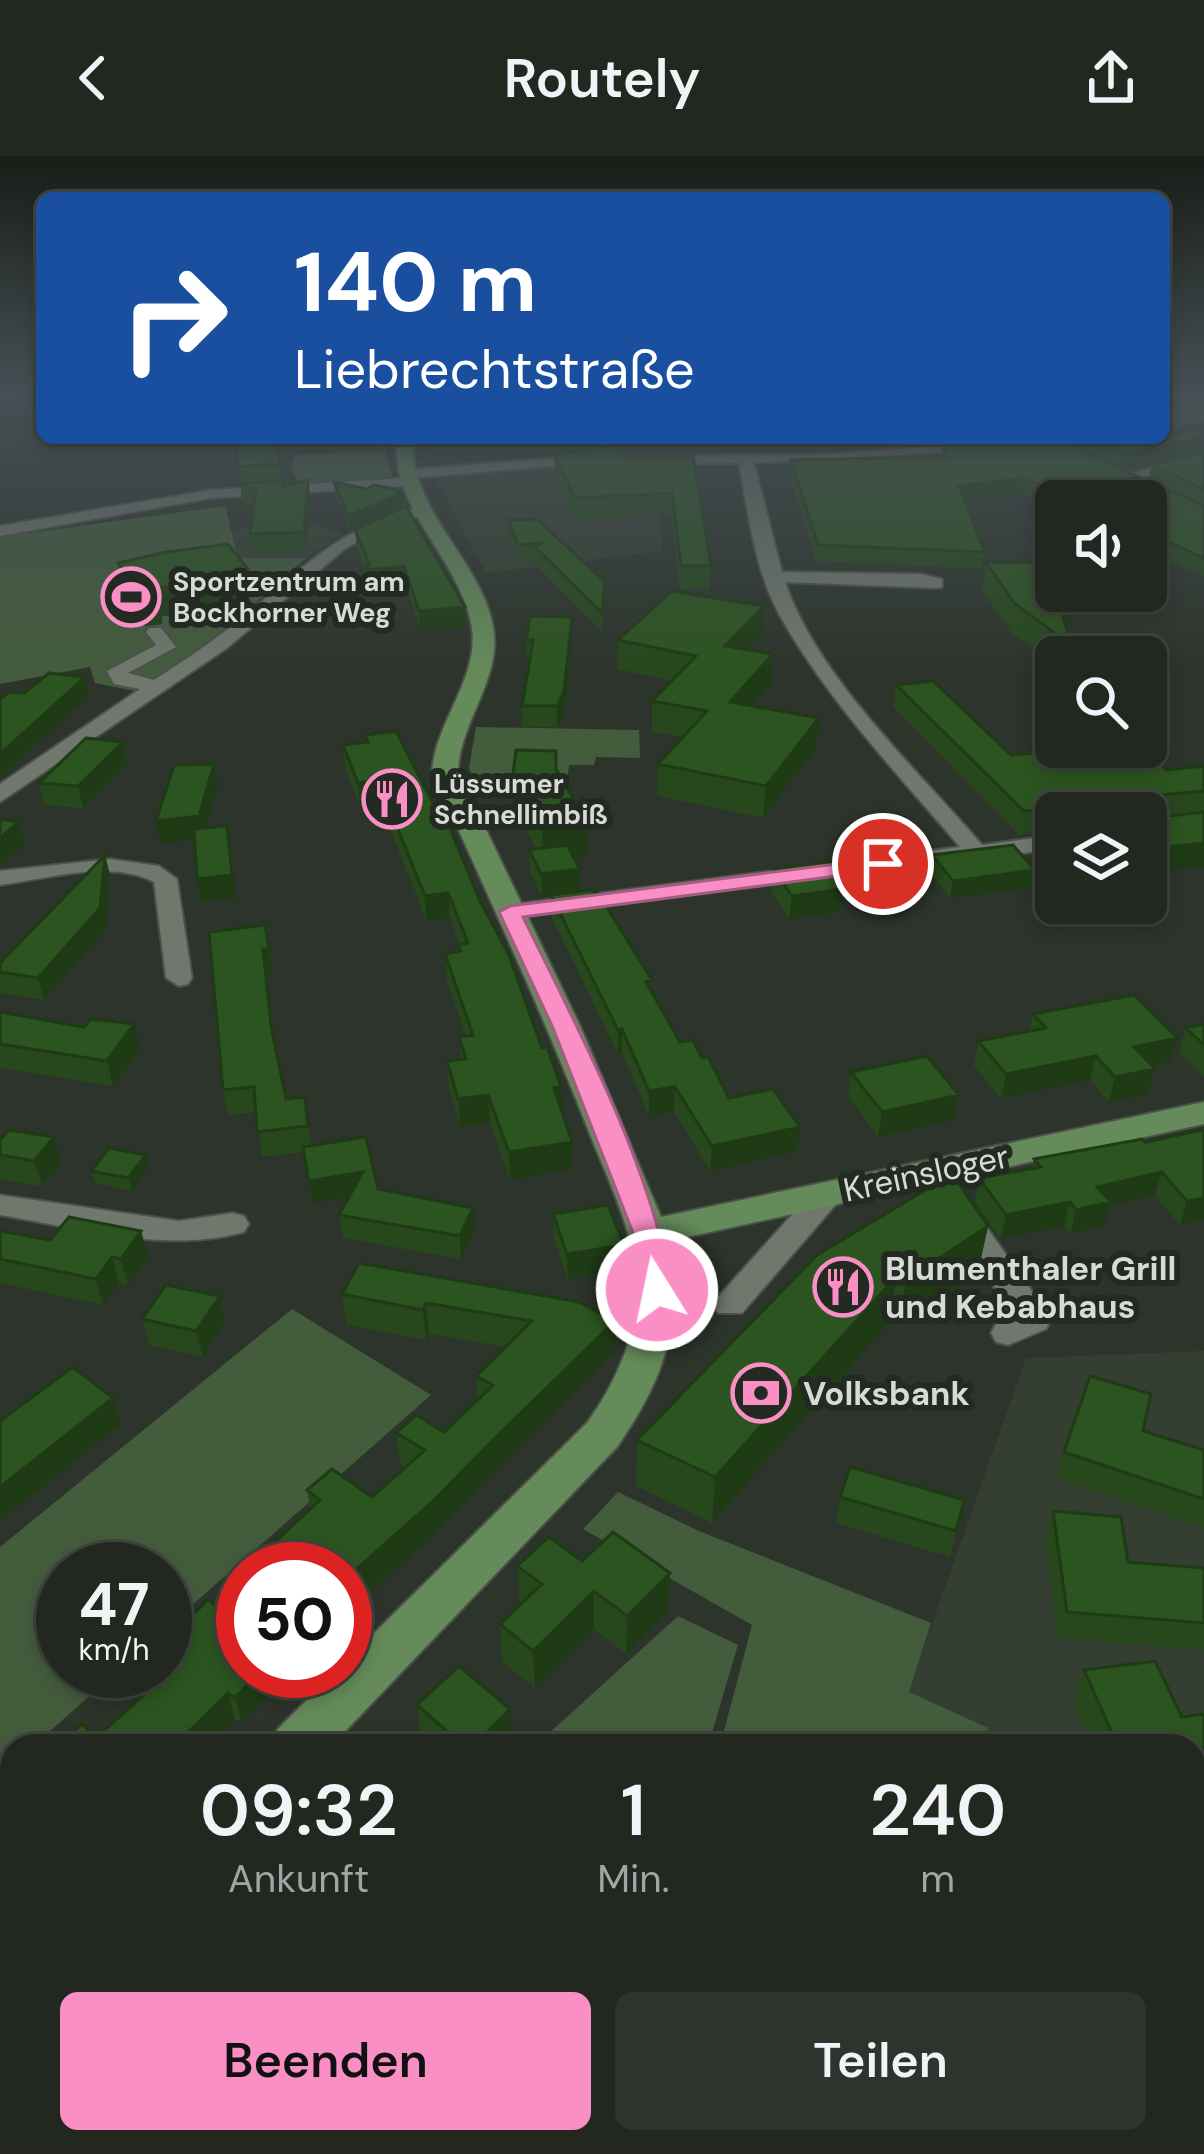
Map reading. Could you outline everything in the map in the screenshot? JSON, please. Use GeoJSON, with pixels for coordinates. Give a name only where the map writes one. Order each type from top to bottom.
{"type":"FeatureCollection","features":[{"type":"Feature","properties":{"kind":"main road"},"geometry":{"type":"LineString","coordinates":[[308,1734],[555,1488],[625,1403],[643,1361],[657,1290],[648,1233],[566,1028],[445,771],[444,748],[478,675],[485,639],[476,605],[413,487]]}},
{"type":"Feature","properties":{"kind":"main road","name":"Kreinsloger"},"geometry":{"type":"LineString","coordinates":[[648,1233],[1204,1113]]}},
{"type":"Feature","properties":{"kind":"street"},"geometry":{"type":"LineString","coordinates":[[0,531],[212,494],[295,487]]}},
{"type":"Feature","properties":{"kind":"street"},"geometry":{"type":"LineString","coordinates":[[753,487],[776,585],[846,699],[976,852]]}},
{"type":"Feature","properties":{"kind":"street"},"geometry":{"type":"LineString","coordinates":[[0,796],[54,752],[222,643],[354,535],[391,516],[425,511]]}},
{"type":"Feature","properties":{"kind":"street"},"geometry":{"type":"LineString","coordinates":[[776,585],[909,592],[936,583]]}},
{"type":"Feature","properties":{"kind":"street"},"geometry":{"type":"LineString","coordinates":[[155,632],[167,647],[117,671],[121,680],[155,686]]}},
{"type":"Feature","properties":{"kind":"street"},"geometry":{"type":"LineString","coordinates":[[510,912],[1035,845]]}},
{"type":"Feature","properties":{"kind":"street"},"geometry":{"type":"LineString","coordinates":[[0,878],[120,866],[155,871],[165,880],[179,978]]}},
{"type":"Feature","properties":{"kind":"street"},"geometry":{"type":"LineString","coordinates":[[932,1172],[1034,1320],[1008,1333]]}},
{"type":"Feature","properties":{"kind":"street"},"geometry":{"type":"LineString","coordinates":[[730,1305],[827,1195]]}},
{"type":"Feature","properties":{"kind":"street"},"geometry":{"type":"LineString","coordinates":[[0,1205],[179,1232],[233,1224]]}},
{"type":"Feature","properties":{"kind":"shaded area"},"geometry":{"type":"Polygon","coordinates":[[[440,487],[623,487],[660,512],[662,551],[486,573],[440,487]]]}},
{"type":"Feature","properties":{"kind":"shaded area"},"geometry":{"type":"Polygon","coordinates":[[[288,516],[342,534],[306,558],[238,558],[231,531],[288,516]]]}},
{"type":"Feature","properties":{"kind":"shaded area"},"geometry":{"type":"Polygon","coordinates":[[[1204,1351],[1204,1734],[987,1734],[987,1728],[908,1692],[1026,1358],[1204,1351]]]}},
{"type":"Feature","properties":{"kind":"green space","name":"Sportzentrum am Bockhorner Weg"},"geometry":{"type":"Polygon","coordinates":[[[225,506],[238,558],[306,558],[219,635],[140,692],[95,683],[90,667],[0,684],[0,537],[225,506]]]}},
{"type":"Feature","properties":{"kind":"green space"},"geometry":{"type":"Polygon","coordinates":[[[476,727],[639,730],[640,758],[596,757],[594,765],[569,765],[567,782],[473,780],[469,767],[476,727]]]}},
{"type":"Feature","properties":{"kind":"green space"},"geometry":{"type":"Polygon","coordinates":[[[292,1309],[431,1395],[264,1542],[216,1542],[216,1584],[192,1605],[192,1542],[36,1542],[36,1698],[87,1698],[47,1734],[0,1734],[0,1547],[292,1309]]]}},
{"type":"Feature","properties":{"kind":"green space"},"geometry":{"type":"Polygon","coordinates":[[[618,1492],[699,1531],[931,1623],[909,1692],[988,1728],[987,1734],[723,1734],[752,1625],[583,1529],[618,1492]]]}},
{"type":"Feature","properties":{"kind":"green space"},"geometry":{"type":"Polygon","coordinates":[[[678,1616],[738,1645],[712,1734],[548,1734],[678,1616]]]}},
{"type":"Feature","properties":{"kind":"building"},"geometry":{"type":"Polygon","coordinates":[[[247,487],[307,487],[304,532],[250,534],[256,491],[247,487]]]}},
{"type":"Feature","properties":{"kind":"building"},"geometry":{"type":"Polygon","coordinates":[[[336,487],[386,487],[399,495],[348,516],[336,487]]]}},
{"type":"Feature","properties":{"kind":"building"},"geometry":{"type":"Polygon","coordinates":[[[570,487],[698,487],[711,566],[681,566],[672,493],[575,498],[570,487]]]}},
{"type":"Feature","properties":{"kind":"building"},"geometry":{"type":"Polygon","coordinates":[[[800,487],[959,487],[985,552],[818,545],[800,487]]]}},
{"type":"Feature","properties":{"kind":"building"},"geometry":{"type":"Polygon","coordinates":[[[1167,489],[1204,506],[1204,558],[1167,541],[1167,489]]]}},
{"type":"Feature","properties":{"kind":"building"},"geometry":{"type":"Polygon","coordinates":[[[406,506],[465,607],[419,611],[404,566],[359,571],[370,565],[355,530],[406,506]]]}},
{"type":"Feature","properties":{"kind":"building"},"geometry":{"type":"Polygon","coordinates":[[[537,519],[605,582],[602,613],[536,548],[541,543],[518,545],[509,520],[537,519]]]}},
{"type":"Feature","properties":{"kind":"building"},"geometry":{"type":"Polygon","coordinates":[[[228,544],[248,569],[206,575],[210,581],[157,588],[157,596],[140,598],[118,563],[166,552],[228,544]]]}},
{"type":"Feature","properties":{"kind":"building"},"geometry":{"type":"Polygon","coordinates":[[[986,562],[1035,563],[1035,612],[1062,612],[1068,636],[1059,636],[1014,603],[986,562]]]}},
{"type":"Feature","properties":{"kind":"building"},"geometry":{"type":"Polygon","coordinates":[[[672,591],[764,606],[725,646],[773,654],[730,702],[819,718],[766,786],[658,764],[707,711],[652,701],[696,656],[618,640],[672,591]]]}},
{"type":"Feature","properties":{"kind":"building"},"geometry":{"type":"Polygon","coordinates":[[[530,616],[572,617],[564,691],[557,706],[522,706],[533,640],[526,640],[530,616]]]}},
{"type":"Feature","properties":{"kind":"building"},"geometry":{"type":"Polygon","coordinates":[[[49,673],[85,677],[0,754],[0,699],[9,692],[24,693],[49,673]]]}},
{"type":"Feature","properties":{"kind":"building"},"geometry":{"type":"Polygon","coordinates":[[[933,681],[1011,755],[1035,753],[1035,768],[1204,766],[1204,791],[1035,792],[1035,810],[1024,811],[896,685],[933,681]]]}},
{"type":"Feature","properties":{"kind":"building"},"geometry":{"type":"Polygon","coordinates":[[[396,731],[433,803],[439,802],[480,901],[509,955],[561,1087],[554,1088],[572,1142],[509,1152],[488,1095],[458,1099],[447,1061],[466,1059],[459,1037],[473,1035],[445,954],[461,951],[458,945],[468,943],[448,893],[425,896],[378,780],[358,783],[343,745],[368,742],[365,735],[396,731]]]}},
{"type":"Feature","properties":{"kind":"building"},"geometry":{"type":"Polygon","coordinates":[[[86,738],[123,742],[78,786],[39,783],[86,738]]]}},
{"type":"Feature","properties":{"kind":"building"},"geometry":{"type":"Polygon","coordinates":[[[516,750],[556,751],[556,769],[587,822],[542,828],[513,774],[516,750]]]}},
{"type":"Feature","properties":{"kind":"building"},"geometry":{"type":"Polygon","coordinates":[[[214,764],[199,816],[156,821],[174,765],[214,764]]]}},
{"type":"Feature","properties":{"kind":"building"},"geometry":{"type":"Polygon","coordinates":[[[1204,812],[1204,843],[1167,847],[1167,816],[1204,812]]]}},
{"type":"Feature","properties":{"kind":"building"},"geometry":{"type":"Polygon","coordinates":[[[0,819],[19,822],[0,838],[0,819]]]}},
{"type":"Feature","properties":{"kind":"building"},"geometry":{"type":"Polygon","coordinates":[[[227,826],[232,875],[197,879],[194,829],[227,826]]]}},
{"type":"Feature","properties":{"kind":"building"},"geometry":{"type":"Polygon","coordinates":[[[567,845],[580,869],[541,874],[529,850],[567,845]]]}},
{"type":"Feature","properties":{"kind":"building"},"geometry":{"type":"Polygon","coordinates":[[[1013,845],[1035,870],[953,881],[932,855],[1013,845]]]}},
{"type":"Feature","properties":{"kind":"building"},"geometry":{"type":"Polygon","coordinates":[[[105,855],[100,908],[38,978],[0,972],[0,963],[105,855]]]}},
{"type":"Feature","properties":{"kind":"building"},"geometry":{"type":"Polygon","coordinates":[[[835,861],[829,869],[843,889],[792,896],[773,869],[835,861]]]}},
{"type":"Feature","properties":{"kind":"building"},"geometry":{"type":"Polygon","coordinates":[[[598,893],[652,980],[646,982],[680,1042],[693,1040],[702,1058],[708,1057],[729,1098],[773,1089],[800,1127],[712,1146],[675,1087],[649,1091],[551,895],[598,893]]]}},
{"type":"Feature","properties":{"kind":"building"},"geometry":{"type":"Polygon","coordinates":[[[265,925],[271,1026],[286,1099],[305,1097],[308,1126],[257,1132],[254,1087],[223,1090],[209,932],[265,925]]]}},
{"type":"Feature","properties":{"kind":"building"},"geometry":{"type":"Polygon","coordinates":[[[1134,995],[1178,1038],[1134,1047],[1155,1069],[1115,1077],[1096,1056],[1006,1074],[978,1041],[1046,1028],[1033,1014],[1134,995]]]}},
{"type":"Feature","properties":{"kind":"building"},"geometry":{"type":"Polygon","coordinates":[[[0,1012],[84,1027],[91,1019],[134,1024],[107,1061],[0,1044],[0,1012]]]}},
{"type":"Feature","properties":{"kind":"building"},"geometry":{"type":"Polygon","coordinates":[[[1204,1024],[1204,1045],[1186,1028],[1204,1024]]]}},
{"type":"Feature","properties":{"kind":"building"},"geometry":{"type":"Polygon","coordinates":[[[927,1056],[959,1095],[882,1112],[851,1072],[927,1056]]]}},
{"type":"Feature","properties":{"kind":"building"},"geometry":{"type":"Polygon","coordinates":[[[9,1130],[54,1137],[34,1161],[0,1155],[0,1140],[9,1130]]]}},
{"type":"Feature","properties":{"kind":"building"},"geometry":{"type":"Polygon","coordinates":[[[1202,1130],[1204,1198],[1187,1201],[1162,1172],[1097,1187],[1111,1202],[1076,1210],[1070,1202],[1006,1215],[979,1178],[1041,1167],[1034,1159],[1202,1130]]]}},
{"type":"Feature","properties":{"kind":"building"},"geometry":{"type":"Polygon","coordinates":[[[366,1137],[378,1189],[473,1208],[460,1236],[339,1215],[363,1172],[309,1181],[303,1147],[366,1137]]]}},
{"type":"Feature","properties":{"kind":"building"},"geometry":{"type":"Polygon","coordinates":[[[109,1148],[146,1155],[128,1178],[91,1171],[109,1148]]]}},
{"type":"Feature","properties":{"kind":"building"},"geometry":{"type":"Polygon","coordinates":[[[952,1174],[988,1226],[906,1280],[896,1277],[715,1477],[637,1440],[817,1255],[952,1174]]]}},
{"type":"Feature","properties":{"kind":"building"},"geometry":{"type":"Polygon","coordinates":[[[608,1205],[624,1245],[567,1254],[553,1214],[608,1205]]]}},
{"type":"Feature","properties":{"kind":"building"},"geometry":{"type":"Polygon","coordinates":[[[69,1217],[141,1231],[121,1259],[112,1257],[96,1279],[0,1259],[0,1231],[50,1240],[69,1217]]]}},
{"type":"Feature","properties":{"kind":"building"},"geometry":{"type":"Polygon","coordinates":[[[359,1263],[579,1302],[615,1321],[372,1555],[372,1542],[275,1542],[320,1500],[307,1490],[332,1469],[372,1497],[425,1450],[396,1433],[416,1415],[444,1432],[493,1385],[476,1376],[532,1321],[426,1303],[423,1310],[342,1294],[359,1263]]]}},
{"type":"Feature","properties":{"kind":"building"},"geometry":{"type":"Polygon","coordinates":[[[166,1285],[220,1296],[196,1331],[142,1319],[166,1285]]]}},
{"type":"Feature","properties":{"kind":"building"},"geometry":{"type":"Polygon","coordinates":[[[73,1367],[113,1398],[0,1487],[0,1421],[73,1367]]]}},
{"type":"Feature","properties":{"kind":"building"},"geometry":{"type":"Polygon","coordinates":[[[1090,1376],[1151,1394],[1143,1431],[1204,1450],[1204,1499],[1064,1452],[1090,1376]]]}},
{"type":"Feature","properties":{"kind":"building"},"geometry":{"type":"Polygon","coordinates":[[[850,1467],[964,1500],[956,1531],[840,1497],[850,1467]]]}},
{"type":"Feature","properties":{"kind":"building"},"geometry":{"type":"Polygon","coordinates":[[[1053,1511],[1121,1517],[1128,1562],[1204,1568],[1204,1623],[1067,1612],[1053,1511]]]}},
{"type":"Feature","properties":{"kind":"building"},"geometry":{"type":"Polygon","coordinates":[[[613,1532],[670,1573],[627,1616],[594,1591],[533,1651],[500,1624],[542,1584],[517,1566],[549,1537],[582,1561],[613,1532]]]}},
{"type":"Feature","properties":{"kind":"building"},"geometry":{"type":"Polygon","coordinates":[[[208,1600],[216,1605],[216,1698],[223,1698],[186,1734],[100,1734],[140,1698],[192,1698],[192,1615],[208,1600]]]}},
{"type":"Feature","properties":{"kind":"building"},"geometry":{"type":"Polygon","coordinates":[[[1155,1661],[1182,1717],[1204,1714],[1204,1734],[1113,1734],[1084,1670],[1155,1661]]]}},
{"type":"Feature","properties":{"kind":"building"},"geometry":{"type":"Polygon","coordinates":[[[459,1666],[510,1709],[485,1734],[450,1734],[417,1705],[459,1666]]]}},
{"type":"Feature","properties":{"kind":"building"},"geometry":{"type":"Polygon","coordinates":[[[82,1724],[92,1734],[71,1734],[82,1724]]]}},
{"type":"Feature","properties":{"kind":"place","name":"Sportzentrum am Bockhorner Weg"},"geometry":{"type":"Point","coordinates":[131,597]}},
{"type":"Feature","properties":{"kind":"place","name":"Lüssumer Schnellimbiß"},"geometry":{"type":"Point","coordinates":[392,799]}},
{"type":"Feature","properties":{"kind":"place","name":"Blumenthaler Grill und Kebabhaus"},"geometry":{"type":"Point","coordinates":[843,1287]}},
{"type":"Feature","properties":{"kind":"place","name":"Volksbank"},"geometry":{"type":"Point","coordinates":[761,1393]}},
{"type":"Feature","properties":{"kind":"route"},"geometry":{"type":"LineString","coordinates":[[657,1290],[648,1233],[566,1028],[510,912],[883,864]]}}]}
